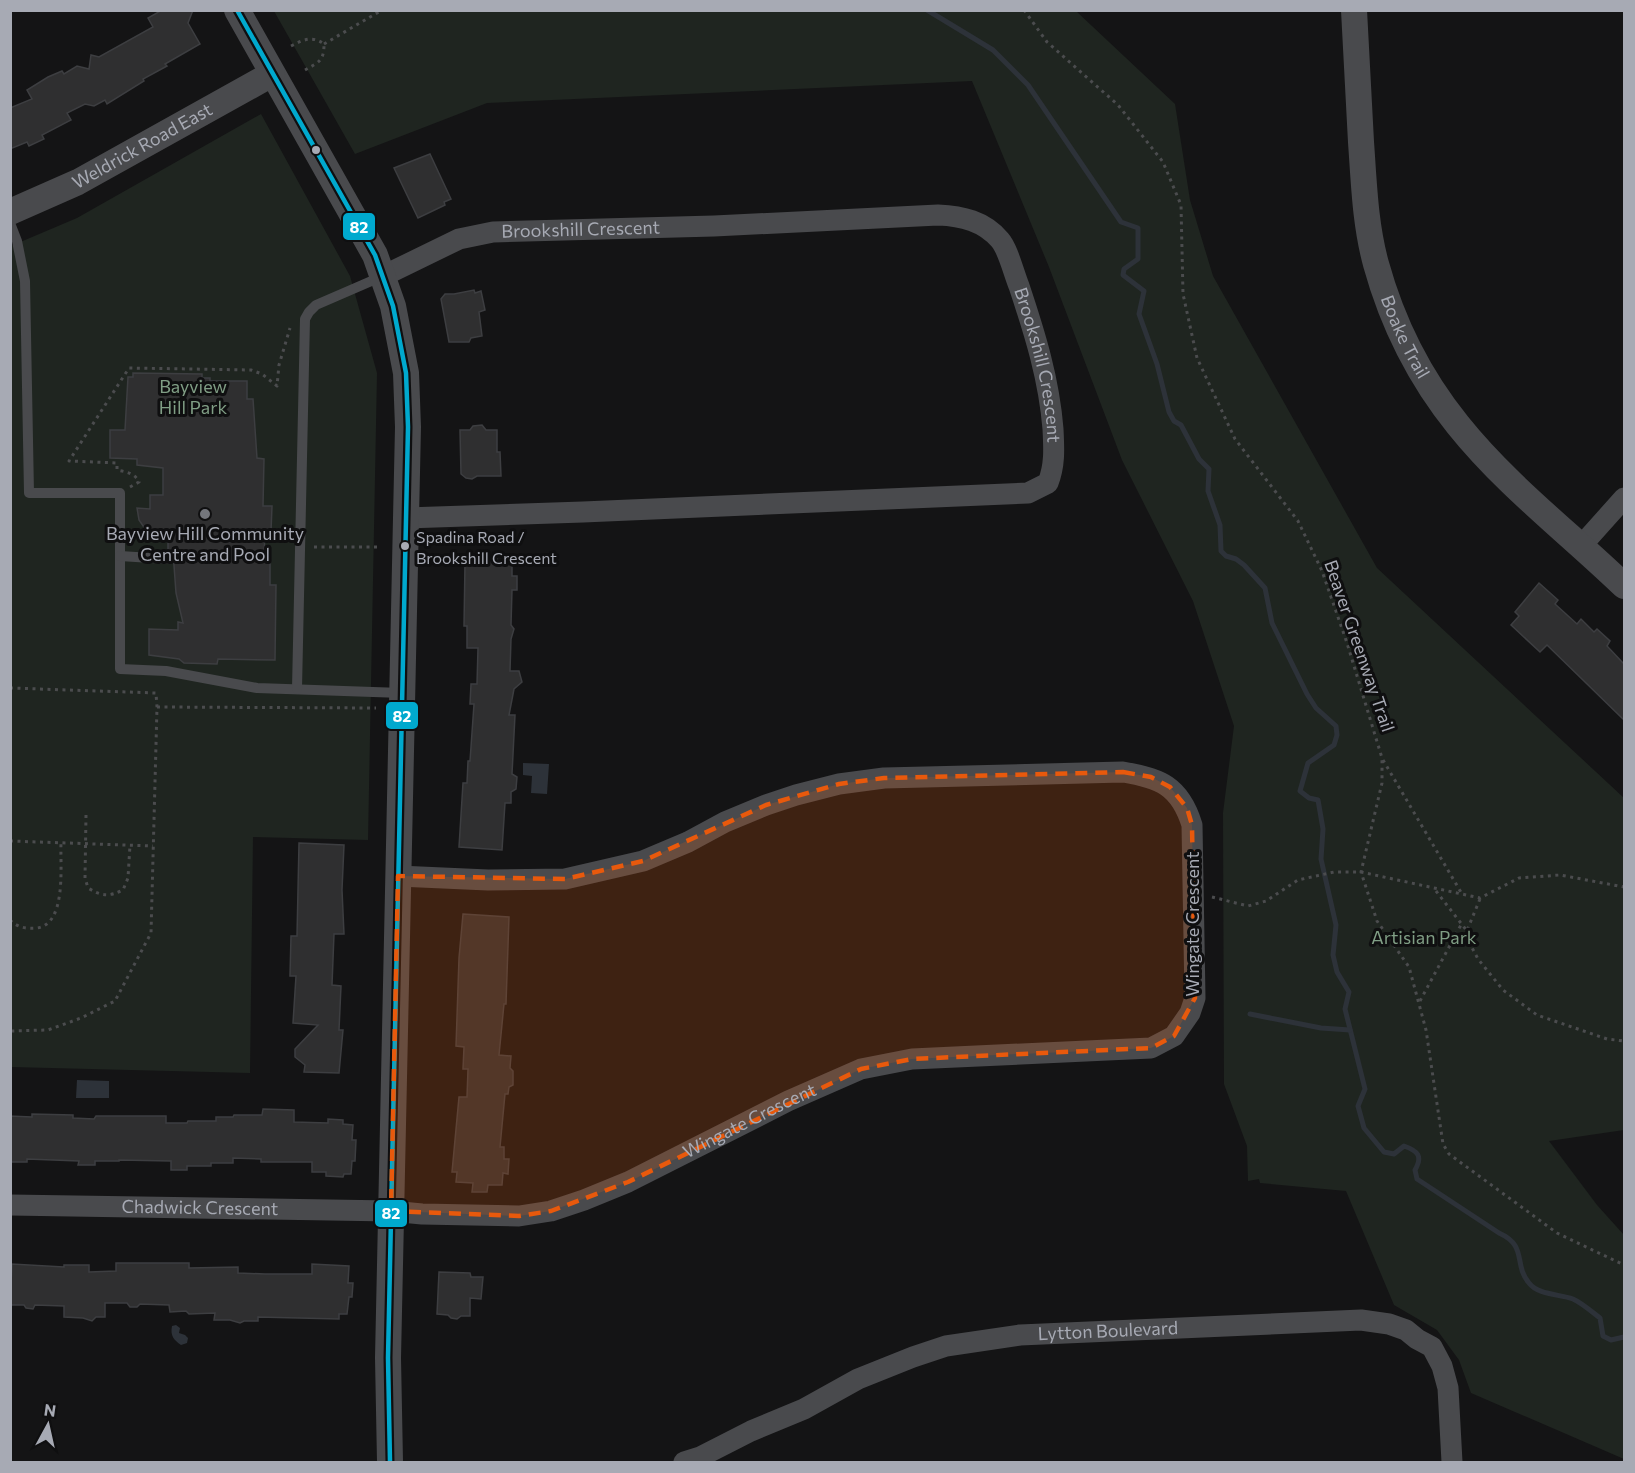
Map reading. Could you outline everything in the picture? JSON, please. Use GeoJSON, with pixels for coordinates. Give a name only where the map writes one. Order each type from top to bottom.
{"type":"FeatureCollection","features":[{"type":"Feature","properties":{"kind":"street"},"geometry":{"type":"LineString","coordinates":[[237,10],[375,255],[393,306],[406,373],[408,427],[388,1358],[390,1462]]}},
{"type":"Feature","properties":{"kind":"street","name":"Boake Trail"},"geometry":{"type":"LineString","coordinates":[[1354,10],[1365,201],[1376,262],[1402,336],[1418,367],[1458,425],[1502,473],[1624,586]]}},
{"type":"Feature","properties":{"kind":"street","name":"Weldrick Road East"},"geometry":{"type":"LineString","coordinates":[[10,212],[78,182],[272,74]]}},
{"type":"Feature","properties":{"kind":"street","name":"Brookshill Crescent"},"geometry":{"type":"LineString","coordinates":[[383,276],[459,239],[493,232],[959,216],[976,221],[1001,241],[1037,340],[1051,401],[1054,459],[1052,471],[1048,483],[1028,493],[606,512],[406,518]]}},
{"type":"Feature","properties":{"kind":"street"},"geometry":{"type":"LineString","coordinates":[[1582,545],[1624,498]]}},
{"type":"Feature","properties":{"kind":"street","name":"Wingate Crescent"},"geometry":{"type":"LineString","coordinates":[[391,1211],[519,1216],[551,1211],[628,1182],[788,1101],[861,1069],[912,1059],[1151,1048],[1174,1036],[1190,1013],[1195,998],[1192,825],[1187,808],[1170,787],[1151,777],[1123,772],[884,778],[839,784],[766,805],[724,822],[688,842],[643,861],[565,879],[488,880],[398,876]]}},
{"type":"Feature","properties":{"kind":"street","name":"Chadwick Crescent"},"geometry":{"type":"LineString","coordinates":[[10,1205],[391,1211]]}},
{"type":"Feature","properties":{"kind":"street","name":"Lytton Boulevard"},"geometry":{"type":"LineString","coordinates":[[684,1462],[700,1457],[751,1431],[804,1409],[858,1379],[946,1346],[1020,1335],[1361,1320],[1406,1330],[1432,1347],[1442,1366],[1448,1388],[1452,1462]]}},
{"type":"Feature","properties":{"kind":"lane"},"geometry":{"type":"LineString","coordinates":[[10,223],[17,241],[25,281],[29,493],[120,493],[120,669],[166,671],[257,688],[402,693]]}},
{"type":"Feature","properties":{"kind":"lane"},"geometry":{"type":"LineString","coordinates":[[297,688],[305,320],[316,305],[383,276]]}},
{"type":"Feature","properties":{"kind":"lane"},"geometry":{"type":"LineString","coordinates":[[120,556],[167,559]]}},
{"type":"Feature","properties":{"kind":"path"},"geometry":{"type":"LineString","coordinates":[[324,44],[382,10]]}},
{"type":"Feature","properties":{"kind":"path","name":"Beaver Greenway Trail"},"geometry":{"type":"LineString","coordinates":[[1024,10],[1047,42],[1118,105],[1163,162],[1181,205],[1184,294],[1197,358],[1235,439],[1298,521],[1322,571],[1347,643],[1382,758],[1382,783],[1362,872],[1377,921],[1409,967],[1426,1030],[1443,1144],[1449,1154],[1557,1233],[1624,1265]]}},
{"type":"Feature","properties":{"kind":"path"},"geometry":{"type":"LineString","coordinates":[[291,46],[307,38],[317,39],[324,44]]}},
{"type":"Feature","properties":{"kind":"path"},"geometry":{"type":"LineString","coordinates":[[305,70],[320,61],[324,54],[324,44]]}},
{"type":"Feature","properties":{"kind":"path"},"geometry":{"type":"LineString","coordinates":[[120,493],[139,482],[137,477],[129,472],[117,470],[117,463],[69,461],[129,368],[251,370],[262,374],[277,386],[279,365],[292,323]]}},
{"type":"Feature","properties":{"kind":"path"},"geometry":{"type":"LineString","coordinates":[[300,547],[378,547]]}},
{"type":"Feature","properties":{"kind":"path"},"geometry":{"type":"LineString","coordinates":[[10,688],[156,693],[157,706],[151,933],[115,1001],[81,1018],[48,1030],[10,1031]]}},
{"type":"Feature","properties":{"kind":"path"},"geometry":{"type":"LineString","coordinates":[[157,706],[376,708]]}},
{"type":"Feature","properties":{"kind":"path"},"geometry":{"type":"LineString","coordinates":[[1382,758],[1462,895]]}},
{"type":"Feature","properties":{"kind":"path"},"geometry":{"type":"LineString","coordinates":[[86,815],[85,878],[88,888],[100,895],[113,895],[123,890],[128,878],[130,845]]}},
{"type":"Feature","properties":{"kind":"path"},"geometry":{"type":"LineString","coordinates":[[10,841],[153,846]]}},
{"type":"Feature","properties":{"kind":"path"},"geometry":{"type":"LineString","coordinates":[[10,921],[26,929],[41,928],[53,918],[59,906],[61,843]]}},
{"type":"Feature","properties":{"kind":"path"},"geometry":{"type":"LineString","coordinates":[[1194,892],[1248,906],[1266,901],[1298,880],[1334,872],[1362,872],[1480,898],[1519,878],[1560,875],[1624,887]]}},
{"type":"Feature","properties":{"kind":"path"},"geometry":{"type":"LineString","coordinates":[[1435,889],[1469,933]]}},
{"type":"Feature","properties":{"kind":"path"},"geometry":{"type":"LineString","coordinates":[[1480,898],[1468,928],[1470,944],[1478,959],[1503,990],[1537,1015],[1607,1039],[1624,1041]]}},
{"type":"Feature","properties":{"kind":"path"},"geometry":{"type":"LineString","coordinates":[[1419,1002],[1462,923]]}},
{"type":"Feature","properties":{"kind":"highlighted area"},"geometry":{"type":"Polygon","coordinates":[[[1123,772],[1151,777],[1170,787],[1187,808],[1192,825],[1195,998],[1174,1036],[1151,1048],[912,1059],[861,1069],[628,1182],[551,1211],[519,1216],[391,1211],[398,876],[565,879],[643,861],[766,805],[839,784],[884,778],[1123,772]]]}},
{"type":"Feature","properties":{"kind":"green space","name":"Artisian Park"},"geometry":{"type":"Polygon","coordinates":[[[274,11],[1076,11],[1175,104],[1190,200],[1213,276],[1377,568],[1624,798],[1624,1130],[1549,1141],[1597,1205],[1624,1235],[1624,1459],[1471,1393],[1459,1360],[1437,1330],[1394,1305],[1346,1191],[1260,1183],[1259,1179],[1248,1181],[1247,1146],[1224,1084],[1223,813],[1234,726],[1193,601],[1122,460],[1049,267],[972,81],[487,103],[355,154],[274,11]]]}},
{"type":"Feature","properties":{"kind":"green space","name":"Bayview Hill Park"},"geometry":{"type":"Polygon","coordinates":[[[261,114],[350,276],[377,373],[368,840],[253,837],[250,1073],[11,1067],[11,246],[77,218],[261,114]]]}},
{"type":"Feature","properties":{"kind":"shaded area"},"geometry":{"type":"Polygon","coordinates":[[[523,763],[549,764],[547,794],[531,793],[532,776],[523,775],[523,763]]]}},
{"type":"Feature","properties":{"kind":"shaded area"},"geometry":{"type":"Polygon","coordinates":[[[77,1080],[109,1081],[109,1098],[76,1098],[77,1080]]]}},
{"type":"Feature","properties":{"kind":"shaded area"},"geometry":{"type":"Polygon","coordinates":[[[176,1325],[180,1328],[179,1333],[188,1338],[187,1343],[181,1345],[173,1337],[172,1326],[176,1325]]]}},
{"type":"Feature","properties":{"kind":"building"},"geometry":{"type":"Polygon","coordinates":[[[162,10],[193,10],[188,23],[200,44],[165,64],[167,66],[143,79],[144,81],[107,104],[105,100],[94,106],[85,104],[67,113],[71,120],[42,135],[44,139],[29,146],[27,142],[10,149],[10,108],[32,99],[27,90],[62,71],[64,74],[77,66],[89,69],[91,55],[99,57],[153,27],[148,18],[162,10]]]}},
{"type":"Feature","properties":{"kind":"building"},"geometry":{"type":"Polygon","coordinates":[[[430,154],[451,199],[444,202],[445,205],[418,218],[394,168],[430,154]]]}},
{"type":"Feature","properties":{"kind":"building"},"geometry":{"type":"Polygon","coordinates":[[[474,290],[475,293],[481,291],[485,310],[479,312],[482,336],[471,338],[469,342],[449,342],[441,299],[445,294],[474,290]]]}},
{"type":"Feature","properties":{"kind":"building","name":"Bayview Hill Community Centre and Pool"},"geometry":{"type":"Polygon","coordinates":[[[133,373],[202,374],[202,378],[210,378],[210,381],[247,381],[247,399],[253,399],[257,458],[264,459],[263,506],[272,506],[271,531],[265,530],[264,558],[270,559],[270,585],[276,585],[275,660],[218,659],[217,664],[184,663],[179,659],[149,655],[149,629],[178,630],[178,622],[183,623],[176,593],[173,552],[168,552],[168,540],[148,533],[139,520],[137,508],[150,509],[150,495],[163,495],[163,468],[137,465],[137,459],[110,458],[110,430],[125,430],[128,377],[133,377],[133,373]]]}},
{"type":"Feature","properties":{"kind":"building"},"geometry":{"type":"Polygon","coordinates":[[[482,425],[486,430],[497,430],[497,452],[500,452],[501,476],[466,478],[461,474],[460,430],[470,430],[473,426],[482,425]]]}},
{"type":"Feature","properties":{"kind":"building"},"geometry":{"type":"Polygon","coordinates":[[[479,558],[512,563],[512,576],[517,576],[517,590],[512,590],[511,625],[514,629],[511,639],[510,671],[519,671],[522,682],[514,689],[509,715],[515,715],[512,774],[517,777],[516,789],[511,792],[511,803],[505,803],[502,850],[459,847],[463,783],[467,783],[468,761],[470,761],[474,704],[470,704],[471,684],[477,684],[478,648],[467,648],[467,626],[464,626],[465,563],[479,563],[479,558]]]}},
{"type":"Feature","properties":{"kind":"building"},"geometry":{"type":"Polygon","coordinates":[[[1539,583],[1558,600],[1555,604],[1577,624],[1581,619],[1594,632],[1597,629],[1610,641],[1607,646],[1624,664],[1624,720],[1547,645],[1540,652],[1511,625],[1519,616],[1515,612],[1539,583]]]}},
{"type":"Feature","properties":{"kind":"building"},"geometry":{"type":"Polygon","coordinates":[[[299,843],[344,845],[342,890],[344,934],[334,934],[332,985],[341,986],[339,1030],[343,1030],[339,1073],[304,1072],[305,1065],[295,1057],[295,1049],[318,1025],[293,1023],[296,976],[290,976],[291,936],[297,936],[299,843]]]}},
{"type":"Feature","properties":{"kind":"building"},"geometry":{"type":"Polygon","coordinates":[[[463,914],[509,917],[506,1004],[504,1004],[499,1055],[511,1056],[510,1068],[513,1071],[513,1085],[509,1087],[508,1094],[505,1094],[500,1147],[504,1147],[504,1159],[509,1159],[508,1174],[503,1173],[502,1185],[488,1185],[487,1192],[472,1192],[473,1183],[456,1182],[457,1172],[452,1172],[459,1097],[467,1097],[468,1069],[463,1069],[464,1047],[456,1046],[463,914]]]}},
{"type":"Feature","properties":{"kind":"building"},"geometry":{"type":"Polygon","coordinates":[[[263,1109],[294,1110],[294,1122],[328,1123],[328,1119],[343,1120],[343,1124],[353,1125],[352,1140],[356,1140],[355,1161],[352,1161],[351,1174],[344,1174],[343,1177],[326,1176],[326,1172],[312,1172],[312,1162],[261,1162],[261,1159],[233,1158],[233,1163],[187,1166],[187,1170],[171,1170],[171,1161],[95,1161],[95,1165],[78,1165],[79,1161],[27,1159],[27,1162],[11,1162],[10,1116],[73,1115],[73,1118],[94,1119],[96,1116],[166,1116],[166,1123],[187,1123],[188,1121],[216,1121],[216,1117],[233,1117],[234,1115],[262,1115],[263,1109]]]}},
{"type":"Feature","properties":{"kind":"building"},"geometry":{"type":"Polygon","coordinates":[[[116,1263],[189,1263],[189,1268],[238,1267],[238,1273],[265,1274],[312,1274],[312,1264],[349,1266],[348,1283],[353,1283],[352,1297],[349,1297],[347,1314],[339,1314],[339,1319],[258,1317],[258,1321],[240,1323],[230,1320],[214,1320],[215,1313],[170,1312],[169,1305],[140,1304],[137,1307],[130,1307],[127,1303],[105,1303],[105,1317],[96,1317],[92,1321],[64,1317],[64,1306],[35,1305],[33,1309],[26,1308],[24,1305],[10,1305],[12,1264],[64,1267],[64,1265],[89,1265],[89,1272],[116,1271],[116,1263]]]}},
{"type":"Feature","properties":{"kind":"building"},"geometry":{"type":"Polygon","coordinates":[[[439,1272],[470,1273],[471,1277],[483,1277],[481,1299],[470,1298],[470,1316],[461,1316],[457,1319],[437,1314],[439,1272]]]}},
{"type":"Feature","properties":{"kind":"waterway"},"geometry":{"type":"LineString","coordinates":[[927,10],[993,50],[1028,85],[1121,222],[1138,228],[1138,259],[1124,269],[1123,275],[1144,291],[1139,314],[1157,364],[1169,412],[1174,421],[1181,425],[1199,459],[1209,469],[1208,491],[1220,525],[1221,551],[1244,565],[1265,588],[1272,623],[1307,694],[1316,708],[1336,726],[1337,735],[1334,745],[1308,763],[1300,791],[1309,798],[1318,800],[1323,829],[1321,859],[1336,925],[1333,955],[1337,972],[1349,992],[1345,1009],[1365,1089],[1358,1106],[1364,1128],[1384,1152],[1394,1154],[1404,1146],[1416,1152],[1419,1158],[1415,1170],[1417,1179],[1508,1238],[1517,1250],[1524,1276],[1533,1287],[1543,1292],[1573,1299],[1583,1305],[1600,1318],[1603,1336],[1611,1340],[1624,1337]]}},
{"type":"Feature","properties":{"kind":"waterway"},"geometry":{"type":"LineString","coordinates":[[1250,1014],[1321,1028],[1350,1030]]}},
{"type":"Feature","properties":{"kind":"transit line","name":"82"},"geometry":{"type":"LineString","coordinates":[[237,10],[375,255],[393,306],[406,373],[408,427],[388,1358],[390,1462]]}},
{"type":"Feature","properties":{"kind":"place","name":"Bayview Hill Community Centre and Pool"},"geometry":{"type":"Point","coordinates":[205,514]}},
{"type":"Feature","properties":{"kind":"place","name":"Spadina Road / Brookshill Crescent"},"geometry":{"type":"Point","coordinates":[405,546]}}]}
